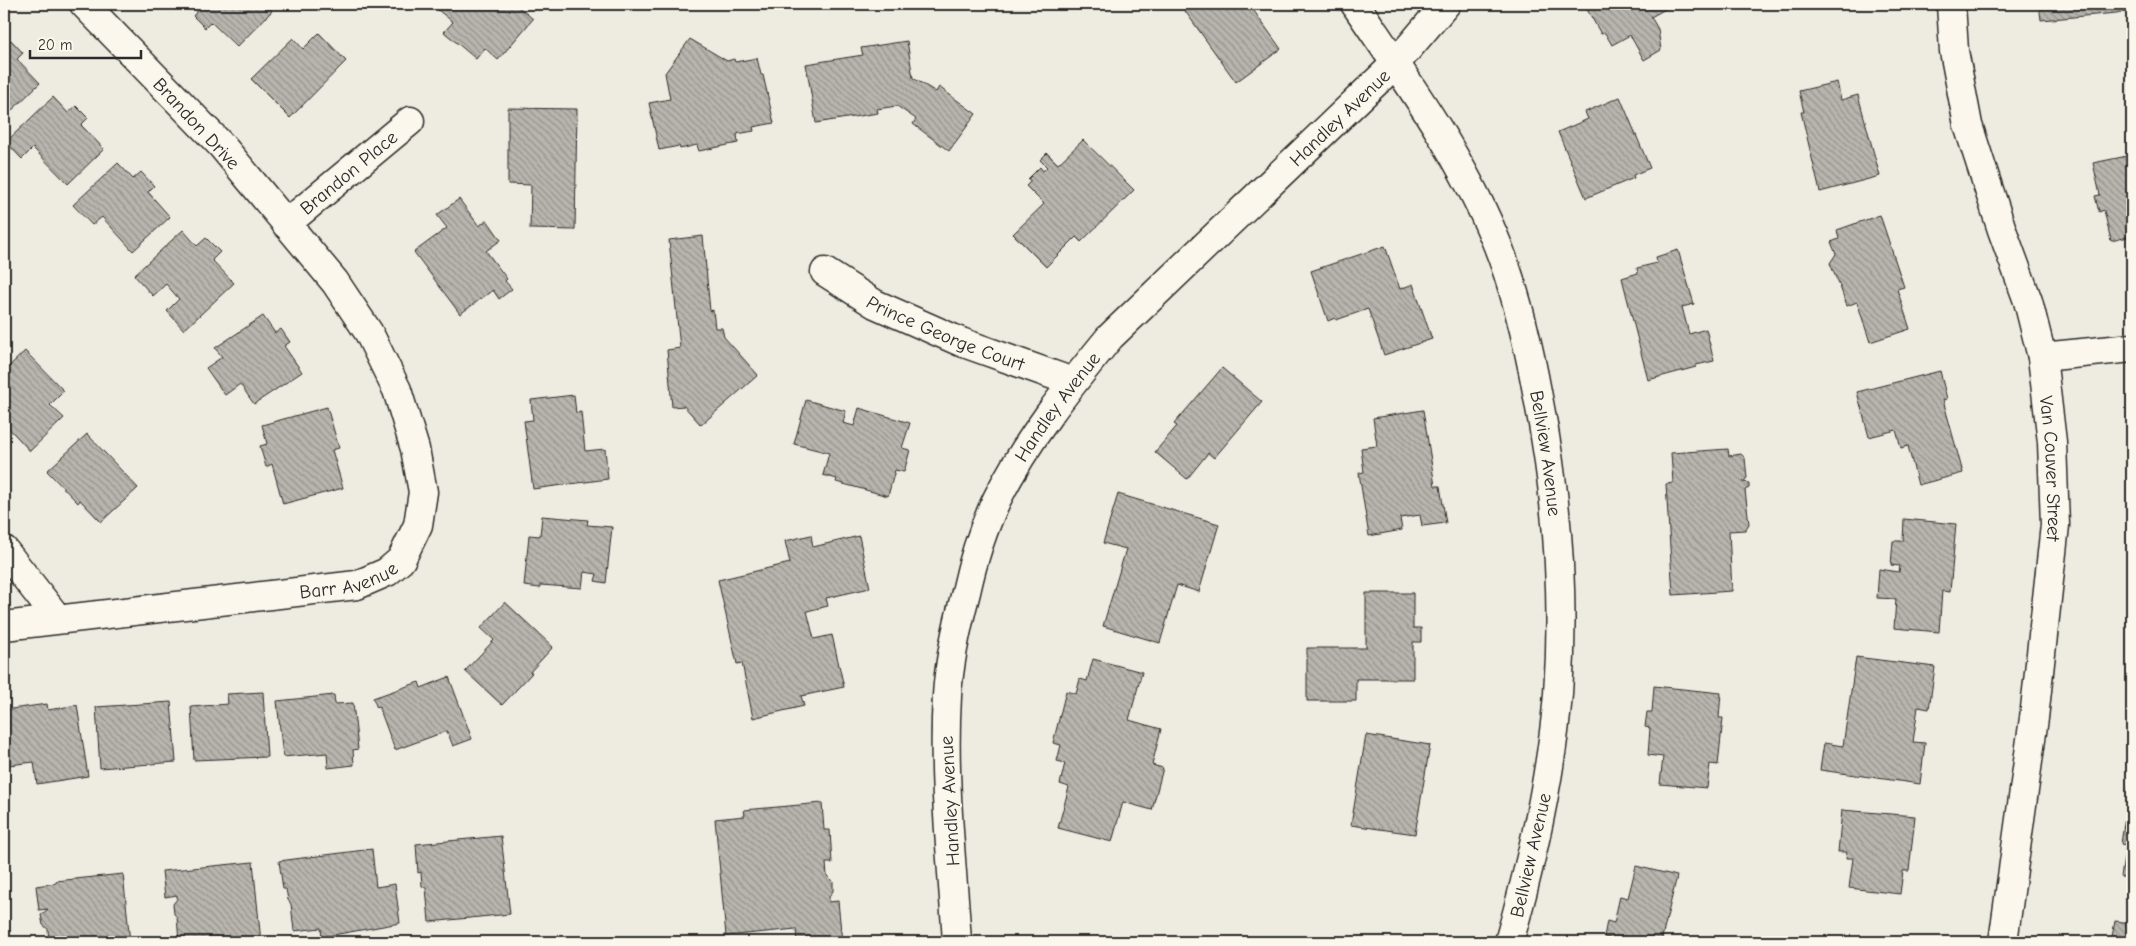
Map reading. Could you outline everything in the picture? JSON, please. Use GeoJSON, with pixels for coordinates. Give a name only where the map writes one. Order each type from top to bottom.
{"type":"FeatureCollection","features":[{"type":"Feature","properties":{"kind":"street","name":"Brandon Drive"},"geometry":{"type":"LineString","coordinates":[[84,4],[222,146],[286,224]]}},
{"type":"Feature","properties":{"kind":"street","name":"Bellview Avenue"},"geometry":{"type":"LineString","coordinates":[[1355,4],[1446,142],[1493,233],[1512,284],[1524,331],[1550,459],[1558,551],[1560,643],[1558,695],[1543,799],[1530,868],[1509,942]]}},
{"type":"Feature","properties":{"kind":"street","name":"Handley Avenue"},"geometry":{"type":"LineString","coordinates":[[957,942],[945,752],[947,694],[955,637],[974,558],[997,500],[1027,446],[1073,382],[1110,337],[1395,64],[1446,4]]}},
{"type":"Feature","properties":{"kind":"street","name":"Van Couver Street"},"geometry":{"type":"LineString","coordinates":[[1951,4],[1954,51],[1968,125],[2002,230],[2028,301],[2042,357],[2052,442],[2054,525],[2034,718],[2002,942]]}},
{"type":"Feature","properties":{"kind":"street","name":"Brandon Place"},"geometry":{"type":"LineString","coordinates":[[286,224],[410,121]]}},
{"type":"Feature","properties":{"kind":"street","name":"Barr Avenue"},"geometry":{"type":"LineString","coordinates":[[4,626],[357,585],[387,572],[401,560],[418,524],[423,492],[415,449],[397,390],[369,333],[335,282],[286,224]]}},
{"type":"Feature","properties":{"kind":"street","name":"Prince George Court"},"geometry":{"type":"LineString","coordinates":[[825,272],[875,304],[953,338],[1073,382]]}},
{"type":"Feature","properties":{"kind":"street"},"geometry":{"type":"LineString","coordinates":[[2042,357],[2132,348]]}},
{"type":"Feature","properties":{"kind":"street"},"geometry":{"type":"LineString","coordinates":[[4,550],[58,619]]}},
{"type":"Feature","properties":{"kind":"building"},"geometry":{"type":"Polygon","coordinates":[[[194,4],[265,4],[272,11],[237,47],[211,22],[205,28],[193,16],[199,9],[194,4]]]}},
{"type":"Feature","properties":{"kind":"building"},"geometry":{"type":"Polygon","coordinates":[[[443,4],[515,4],[533,19],[498,60],[485,48],[476,59],[444,32],[453,22],[438,10],[443,4]]]}},
{"type":"Feature","properties":{"kind":"building"},"geometry":{"type":"Polygon","coordinates":[[[1180,4],[1249,4],[1281,49],[1236,82],[1180,4]]]}},
{"type":"Feature","properties":{"kind":"building"},"geometry":{"type":"Polygon","coordinates":[[[1584,4],[1664,4],[1667,8],[1651,17],[1658,29],[1661,50],[1644,60],[1630,35],[1612,45],[1605,33],[1601,34],[1584,4]]]}},
{"type":"Feature","properties":{"kind":"building"},"geometry":{"type":"Polygon","coordinates":[[[2039,4],[2126,4],[2127,12],[2041,20],[2039,4]]]}},
{"type":"Feature","properties":{"kind":"building"},"geometry":{"type":"Polygon","coordinates":[[[319,33],[346,61],[290,118],[251,79],[293,38],[303,49],[319,33]]]}},
{"type":"Feature","properties":{"kind":"building"},"geometry":{"type":"Polygon","coordinates":[[[690,39],[727,61],[734,59],[735,62],[757,58],[761,75],[763,75],[774,123],[753,127],[754,131],[737,134],[738,143],[699,151],[697,145],[680,149],[679,146],[659,150],[649,103],[670,99],[665,73],[690,39]]]}},
{"type":"Feature","properties":{"kind":"building"},"geometry":{"type":"Polygon","coordinates":[[[11,40],[23,53],[17,59],[40,83],[4,118],[4,45],[11,40]]]}},
{"type":"Feature","properties":{"kind":"building"},"geometry":{"type":"Polygon","coordinates":[[[907,41],[913,78],[936,92],[939,87],[976,114],[949,151],[913,124],[916,119],[897,106],[877,109],[878,113],[816,123],[806,64],[863,55],[861,48],[907,41]]]}},
{"type":"Feature","properties":{"kind":"building"},"geometry":{"type":"Polygon","coordinates":[[[1837,82],[1841,100],[1858,95],[1880,176],[1820,192],[1801,112],[1804,112],[1799,91],[1837,82]]]}},
{"type":"Feature","properties":{"kind":"building"},"geometry":{"type":"Polygon","coordinates":[[[53,97],[68,113],[76,106],[88,118],[81,125],[104,149],[68,184],[33,148],[22,159],[6,142],[53,97]]]}},
{"type":"Feature","properties":{"kind":"building"},"geometry":{"type":"Polygon","coordinates":[[[1620,97],[1650,168],[1633,175],[1634,178],[1586,198],[1558,132],[1588,119],[1585,112],[1620,97]]]}},
{"type":"Feature","properties":{"kind":"building"},"geometry":{"type":"Polygon","coordinates":[[[508,108],[577,109],[575,230],[530,229],[531,185],[508,184],[508,108]]]}},
{"type":"Feature","properties":{"kind":"building"},"geometry":{"type":"Polygon","coordinates":[[[1083,140],[1134,190],[1081,242],[1076,237],[1046,267],[1013,234],[1044,204],[1026,186],[1031,181],[1028,179],[1040,167],[1043,171],[1047,167],[1040,160],[1047,153],[1058,164],[1083,140]]]}},
{"type":"Feature","properties":{"kind":"building"},"geometry":{"type":"Polygon","coordinates":[[[2132,155],[2132,236],[2111,241],[2104,210],[2099,212],[2095,196],[2100,195],[2093,163],[2132,155]]]}},
{"type":"Feature","properties":{"kind":"building"},"geometry":{"type":"Polygon","coordinates":[[[118,163],[133,179],[141,172],[154,186],[148,192],[170,217],[133,251],[102,217],[92,225],[73,205],[118,163]]]}},
{"type":"Feature","properties":{"kind":"building"},"geometry":{"type":"Polygon","coordinates":[[[459,199],[479,226],[487,220],[501,240],[486,251],[507,279],[505,281],[512,289],[499,299],[493,290],[460,314],[414,252],[447,228],[437,215],[459,199]]]}},
{"type":"Feature","properties":{"kind":"building"},"geometry":{"type":"Polygon","coordinates":[[[1880,215],[1904,287],[1897,289],[1910,329],[1870,342],[1857,302],[1847,306],[1830,263],[1836,254],[1831,242],[1839,239],[1837,230],[1880,215]]]}},
{"type":"Feature","properties":{"kind":"building"},"geometry":{"type":"Polygon","coordinates":[[[183,230],[197,246],[206,238],[220,252],[212,260],[234,283],[184,330],[167,311],[179,299],[166,284],[153,296],[134,275],[183,230]]]}},
{"type":"Feature","properties":{"kind":"building"},"geometry":{"type":"Polygon","coordinates":[[[703,236],[710,311],[713,310],[715,328],[722,328],[724,337],[758,375],[701,425],[684,406],[672,407],[667,350],[680,348],[669,240],[703,236]]]}},
{"type":"Feature","properties":{"kind":"building"},"geometry":{"type":"Polygon","coordinates":[[[1385,246],[1400,289],[1413,284],[1432,339],[1384,355],[1368,309],[1328,321],[1311,271],[1385,246]]]}},
{"type":"Feature","properties":{"kind":"building"},"geometry":{"type":"Polygon","coordinates":[[[1678,250],[1694,304],[1682,307],[1689,334],[1706,329],[1714,361],[1648,380],[1622,278],[1638,273],[1637,268],[1657,263],[1656,257],[1678,250]]]}},
{"type":"Feature","properties":{"kind":"building"},"geometry":{"type":"Polygon","coordinates":[[[263,316],[275,333],[281,329],[290,342],[284,346],[302,372],[254,404],[240,384],[225,395],[206,368],[222,357],[215,348],[263,316]]]}},
{"type":"Feature","properties":{"kind":"building"},"geometry":{"type":"Polygon","coordinates":[[[25,351],[64,391],[50,405],[64,418],[30,451],[4,423],[4,371],[25,351]]]}},
{"type":"Feature","properties":{"kind":"building"},"geometry":{"type":"Polygon","coordinates":[[[1222,368],[1262,402],[1214,458],[1208,453],[1187,479],[1155,452],[1177,426],[1174,424],[1222,368]]]}},
{"type":"Feature","properties":{"kind":"building"},"geometry":{"type":"Polygon","coordinates":[[[1940,371],[1947,399],[1943,400],[1963,473],[1918,485],[1908,446],[1901,448],[1896,430],[1869,437],[1857,392],[1940,371]]]}},
{"type":"Feature","properties":{"kind":"building"},"geometry":{"type":"Polygon","coordinates":[[[574,395],[576,413],[581,412],[585,451],[605,449],[608,479],[533,489],[524,421],[533,420],[531,400],[574,395]]]}},
{"type":"Feature","properties":{"kind":"building"},"geometry":{"type":"Polygon","coordinates":[[[806,400],[846,411],[843,423],[854,426],[859,408],[910,423],[902,448],[910,450],[904,472],[895,470],[888,496],[836,482],[837,479],[823,475],[829,453],[794,444],[806,400]]]}},
{"type":"Feature","properties":{"kind":"building"},"geometry":{"type":"Polygon","coordinates":[[[327,407],[339,448],[332,450],[343,488],[283,504],[272,464],[266,467],[260,446],[267,444],[262,425],[327,407]]]}},
{"type":"Feature","properties":{"kind":"building"},"geometry":{"type":"Polygon","coordinates":[[[1423,410],[1435,486],[1440,486],[1446,523],[1422,526],[1420,515],[1400,518],[1402,530],[1369,536],[1359,473],[1364,472],[1361,448],[1377,446],[1373,418],[1423,410]]]}},
{"type":"Feature","properties":{"kind":"building"},"geometry":{"type":"Polygon","coordinates":[[[87,434],[138,488],[101,522],[80,500],[78,503],[47,471],[87,434]]]}},
{"type":"Feature","properties":{"kind":"building"},"geometry":{"type":"Polygon","coordinates":[[[1728,449],[1729,456],[1741,454],[1745,458],[1747,478],[1743,482],[1749,483],[1749,488],[1745,490],[1749,524],[1745,530],[1729,531],[1732,591],[1673,595],[1666,484],[1673,483],[1671,453],[1728,449]]]}},
{"type":"Feature","properties":{"kind":"building"},"geometry":{"type":"Polygon","coordinates":[[[1118,494],[1219,524],[1199,592],[1177,585],[1160,643],[1103,626],[1126,549],[1103,543],[1118,494]]]}},
{"type":"Feature","properties":{"kind":"building"},"geometry":{"type":"Polygon","coordinates":[[[542,516],[588,520],[587,525],[612,527],[606,583],[595,581],[597,574],[584,572],[582,588],[540,585],[540,588],[524,586],[529,535],[540,536],[542,516]]]}},
{"type":"Feature","properties":{"kind":"building"},"geometry":{"type":"Polygon","coordinates":[[[1904,519],[1956,524],[1950,592],[1942,591],[1939,632],[1894,628],[1896,599],[1877,598],[1879,569],[1899,572],[1900,566],[1891,565],[1893,541],[1903,541],[1904,519]]]}},
{"type":"Feature","properties":{"kind":"building"},"geometry":{"type":"Polygon","coordinates":[[[811,535],[813,547],[859,536],[870,588],[826,598],[828,606],[807,611],[814,639],[832,635],[844,687],[801,696],[804,706],[753,718],[742,663],[737,664],[718,580],[790,563],[785,541],[811,535]]]}},
{"type":"Feature","properties":{"kind":"building"},"geometry":{"type":"Polygon","coordinates":[[[1366,593],[1413,593],[1413,628],[1421,628],[1421,642],[1413,642],[1413,679],[1356,679],[1356,701],[1307,701],[1307,648],[1366,648],[1366,593]]]}},
{"type":"Feature","properties":{"kind":"building"},"geometry":{"type":"Polygon","coordinates":[[[505,602],[553,647],[502,705],[465,671],[494,640],[481,628],[505,602]]]}},
{"type":"Feature","properties":{"kind":"building"},"geometry":{"type":"Polygon","coordinates":[[[1856,657],[1935,667],[1929,709],[1918,707],[1913,742],[1925,743],[1920,784],[1820,770],[1824,743],[1843,746],[1856,657]]]}},
{"type":"Feature","properties":{"kind":"building"},"geometry":{"type":"Polygon","coordinates":[[[1093,659],[1142,672],[1129,720],[1161,729],[1152,765],[1163,768],[1152,810],[1123,802],[1112,842],[1058,828],[1069,787],[1060,784],[1065,763],[1057,761],[1061,745],[1053,743],[1066,691],[1076,694],[1080,679],[1087,681],[1093,659]]]}},
{"type":"Feature","properties":{"kind":"building"},"geometry":{"type":"Polygon","coordinates":[[[449,677],[472,739],[453,746],[447,731],[395,750],[379,707],[377,708],[373,698],[419,682],[421,688],[449,677]]]}},
{"type":"Feature","properties":{"kind":"building"},"geometry":{"type":"Polygon","coordinates":[[[1654,686],[1721,693],[1719,718],[1723,718],[1718,765],[1710,764],[1707,788],[1660,784],[1663,757],[1648,755],[1650,728],[1645,727],[1647,712],[1652,712],[1654,686]]]}},
{"type":"Feature","properties":{"kind":"building"},"geometry":{"type":"Polygon","coordinates":[[[263,692],[267,757],[194,760],[191,707],[228,704],[227,694],[263,692]]]}},
{"type":"Feature","properties":{"kind":"building"},"geometry":{"type":"Polygon","coordinates":[[[334,695],[335,704],[353,703],[358,749],[353,750],[354,765],[328,768],[327,753],[283,757],[277,701],[334,695]]]}},
{"type":"Feature","properties":{"kind":"building"},"geometry":{"type":"Polygon","coordinates":[[[171,702],[176,762],[100,768],[96,707],[171,702]]]}},
{"type":"Feature","properties":{"kind":"building"},"geometry":{"type":"Polygon","coordinates":[[[47,704],[48,710],[77,705],[88,776],[37,784],[34,762],[9,765],[4,731],[4,710],[47,704]]]}},
{"type":"Feature","properties":{"kind":"building"},"geometry":{"type":"Polygon","coordinates":[[[1366,735],[1430,745],[1415,834],[1351,825],[1366,735]]]}},
{"type":"Feature","properties":{"kind":"building"},"geometry":{"type":"Polygon","coordinates":[[[2132,767],[2132,878],[2121,877],[2126,845],[2121,844],[2132,767]]]}},
{"type":"Feature","properties":{"kind":"building"},"geometry":{"type":"Polygon","coordinates":[[[822,803],[824,830],[830,830],[832,863],[826,863],[827,876],[833,882],[833,891],[829,897],[829,902],[838,901],[842,942],[797,942],[796,929],[726,936],[715,819],[745,816],[744,810],[822,803]]]}},
{"type":"Feature","properties":{"kind":"building"},"geometry":{"type":"Polygon","coordinates":[[[1842,810],[1915,816],[1909,871],[1903,871],[1900,894],[1849,888],[1853,858],[1846,858],[1847,852],[1838,852],[1842,810]]]}},
{"type":"Feature","properties":{"kind":"building"},"geometry":{"type":"Polygon","coordinates":[[[501,836],[510,914],[429,922],[426,888],[422,886],[421,872],[418,873],[416,844],[501,836]]]}},
{"type":"Feature","properties":{"kind":"building"},"geometry":{"type":"Polygon","coordinates":[[[372,849],[376,887],[395,884],[400,923],[322,937],[321,928],[294,931],[291,904],[288,900],[286,889],[283,889],[279,861],[372,849]]]}},
{"type":"Feature","properties":{"kind":"building"},"geometry":{"type":"Polygon","coordinates":[[[253,862],[261,942],[179,942],[177,917],[174,914],[173,904],[177,899],[177,895],[165,897],[162,871],[253,862]]]}},
{"type":"Feature","properties":{"kind":"building"},"geometry":{"type":"Polygon","coordinates":[[[1636,866],[1677,876],[1661,942],[1609,942],[1610,938],[1604,937],[1607,921],[1614,923],[1620,896],[1628,898],[1636,866]]]}},
{"type":"Feature","properties":{"kind":"building"},"geometry":{"type":"Polygon","coordinates":[[[123,874],[130,942],[49,942],[48,929],[43,925],[41,915],[48,909],[39,910],[36,886],[56,883],[56,881],[123,874]]]}},
{"type":"Feature","properties":{"kind":"building"},"geometry":{"type":"Polygon","coordinates":[[[2115,921],[2132,923],[2132,942],[2111,942],[2115,921]]]}}]}
